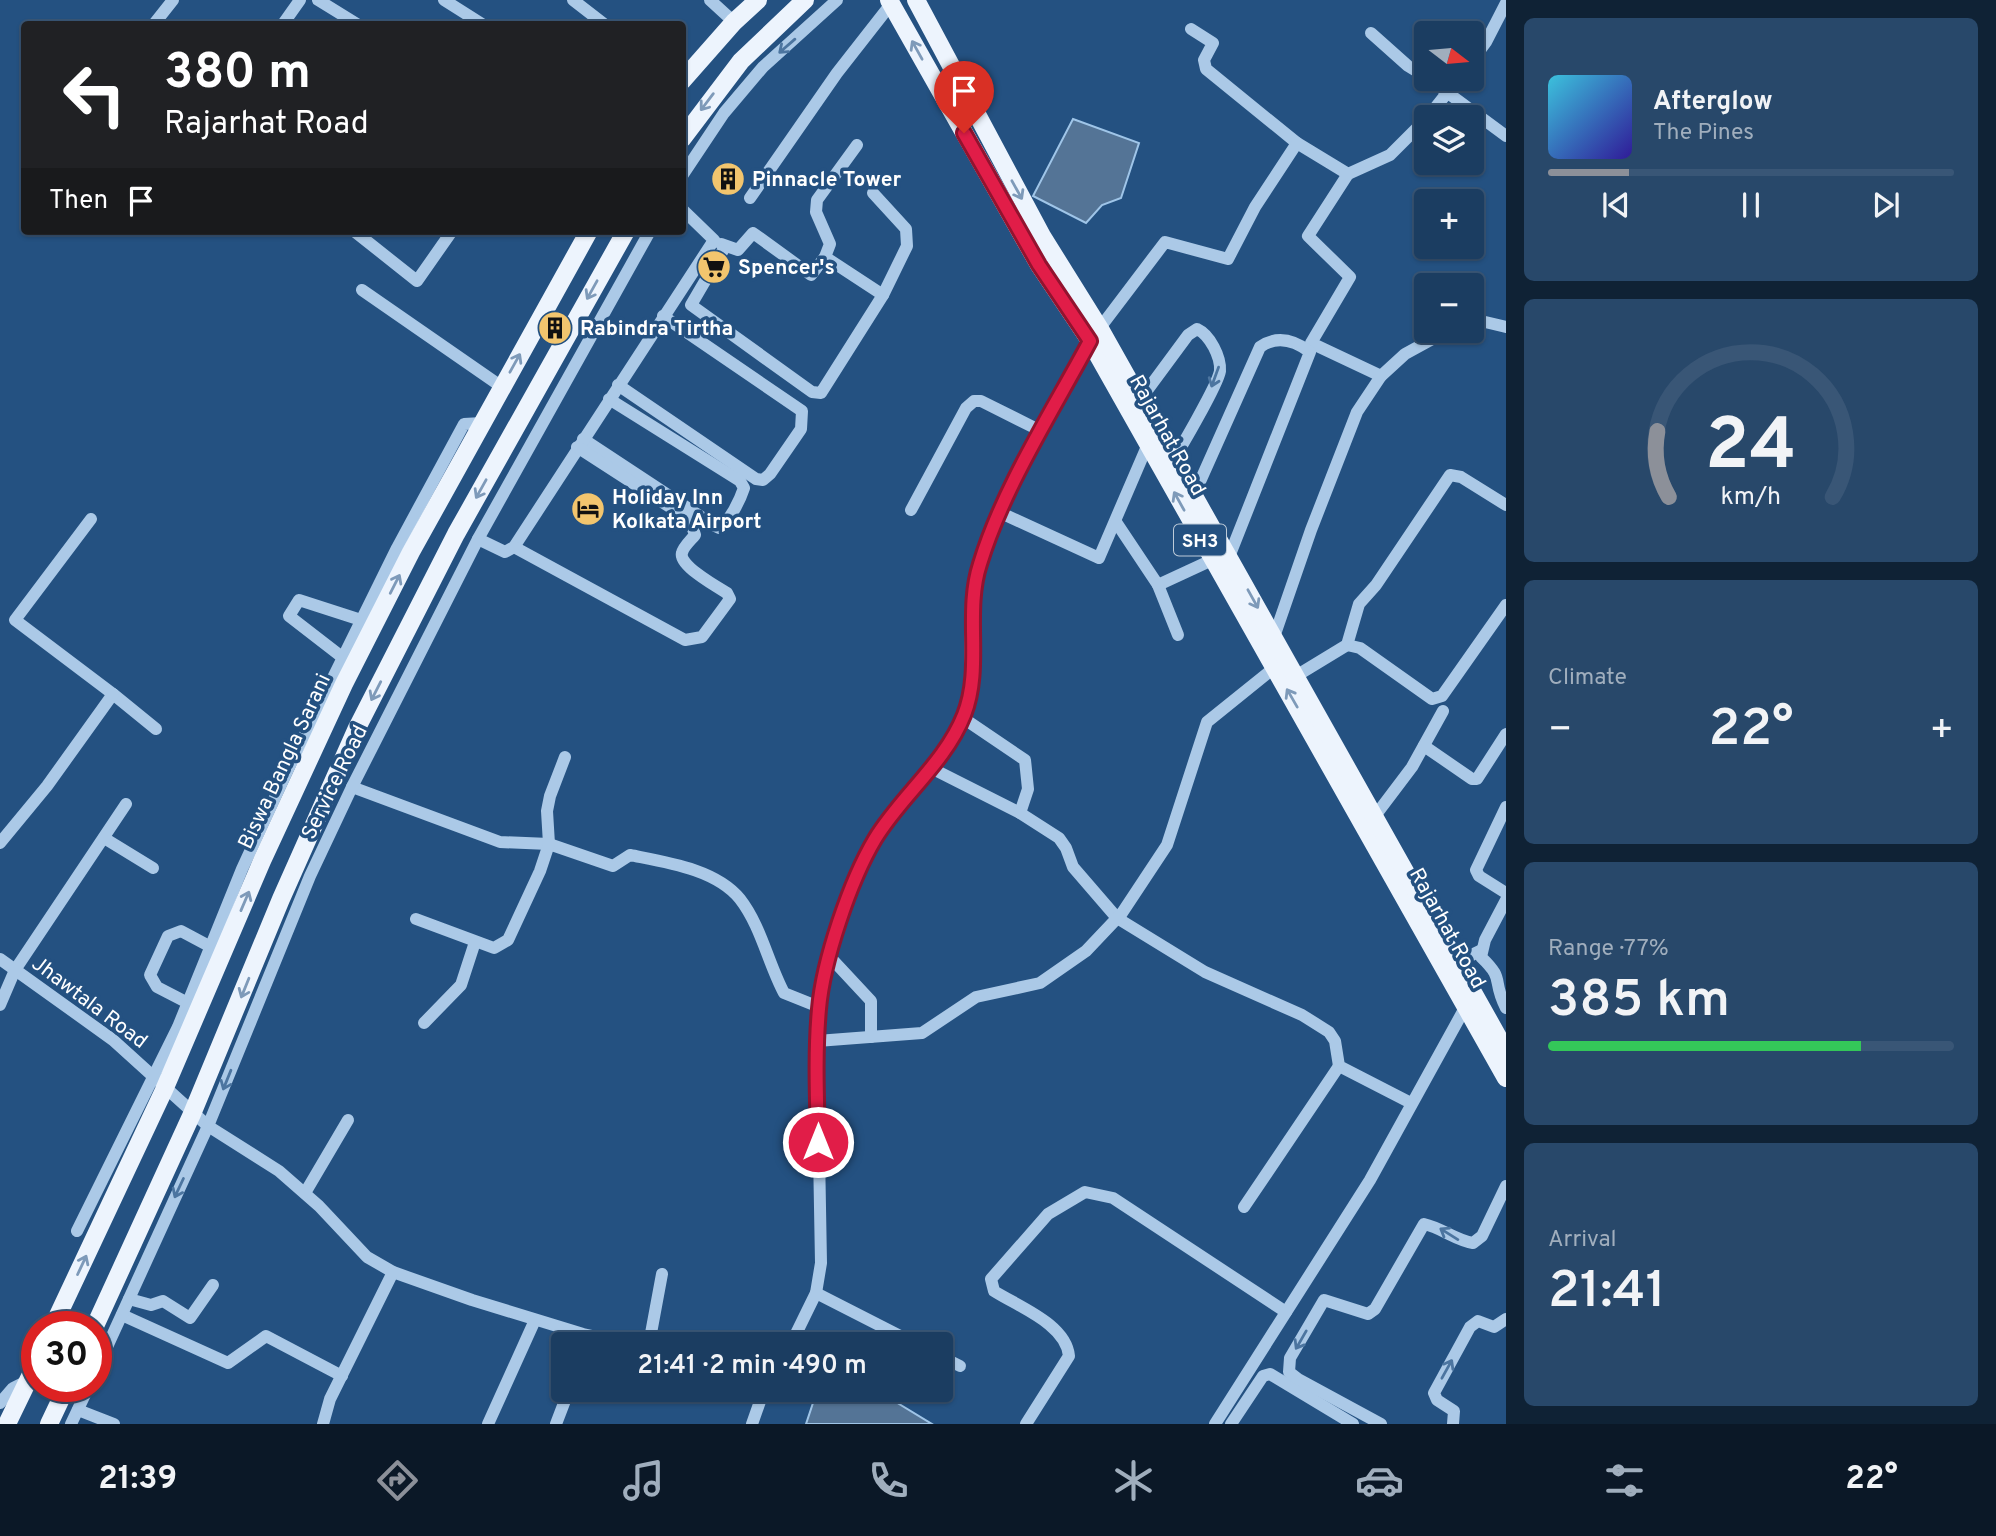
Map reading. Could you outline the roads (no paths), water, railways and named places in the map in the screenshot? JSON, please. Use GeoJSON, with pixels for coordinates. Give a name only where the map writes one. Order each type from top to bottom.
{"type":"FeatureCollection","features":[{"type":"Feature","properties":{"kind":"main road"},"geometry":{"type":"LineString","coordinates":[[686,76],[734,22],[758,0]]}},
{"type":"Feature","properties":{"kind":"main road"},"geometry":{"type":"LineString","coordinates":[[686,134],[741,61],[805,0]]}},
{"type":"Feature","properties":{"kind":"main road","name":"Rajarhat Road"},"geometry":{"type":"LineString","coordinates":[[916,0],[1095,335],[1148,444],[1194,495],[1220,559],[1274,637],[1280,663],[1296,676],[1506,1051]]}},
{"type":"Feature","properties":{"kind":"main road","name":"Rajarhat Road"},"geometry":{"type":"LineString","coordinates":[[890,2],[1039,265],[1095,335],[1140,400],[1169,466],[1506,1077]]}},
{"type":"Feature","properties":{"kind":"main road","name":"Biswa Bangla Sarani"},"geometry":{"type":"LineString","coordinates":[[60,1311],[296,770],[404,550],[482,423],[582,235]]}},
{"type":"Feature","properties":{"kind":"main road"},"geometry":{"type":"LineString","coordinates":[[102,1311],[192,1114],[281,899],[357,728],[456,534],[624,235]]}},
{"type":"Feature","properties":{"kind":"main road"},"geometry":{"type":"LineString","coordinates":[[7,1424],[21,1396]]}},
{"type":"Feature","properties":{"kind":"main road"},"geometry":{"type":"LineString","coordinates":[[49,1424],[59,1402]]}},
{"type":"Feature","properties":{"kind":"street"},"geometry":{"type":"LineString","coordinates":[[156,21],[173,0]]}},
{"type":"Feature","properties":{"kind":"street"},"geometry":{"type":"LineString","coordinates":[[285,21],[300,0]]}},
{"type":"Feature","properties":{"kind":"street"},"geometry":{"type":"LineString","coordinates":[[318,0],[352,21]]}},
{"type":"Feature","properties":{"kind":"street"},"geometry":{"type":"LineString","coordinates":[[444,0],[477,21]]}},
{"type":"Feature","properties":{"kind":"street"},"geometry":{"type":"LineString","coordinates":[[573,0],[598,21]]}},
{"type":"Feature","properties":{"kind":"street"},"geometry":{"type":"LineString","coordinates":[[710,0],[734,22]]}},
{"type":"Feature","properties":{"kind":"street"},"geometry":{"type":"LineString","coordinates":[[686,170],[724,113],[763,67],[837,0]]}},
{"type":"Feature","properties":{"kind":"street"},"geometry":{"type":"LineString","coordinates":[[750,198],[836,73],[890,2]]}},
{"type":"Feature","properties":{"kind":"street"},"geometry":{"type":"LineString","coordinates":[[1484,44],[1506,2]]}},
{"type":"Feature","properties":{"kind":"street"},"geometry":{"type":"LineString","coordinates":[[1191,29],[1213,43],[1204,60],[1206,69],[1297,143],[1348,174]]}},
{"type":"Feature","properties":{"kind":"street"},"geometry":{"type":"LineString","coordinates":[[1371,33],[1414,70]]}},
{"type":"Feature","properties":{"kind":"street"},"geometry":{"type":"LineString","coordinates":[[1437,105],[1448,91]]}},
{"type":"Feature","properties":{"kind":"street"},"geometry":{"type":"LineString","coordinates":[[1450,91],[1505,132]]}},
{"type":"Feature","properties":{"kind":"street"},"geometry":{"type":"LineString","coordinates":[[1381,376],[1311,342],[1350,277],[1308,236],[1348,174],[1390,155],[1414,131]]}},
{"type":"Feature","properties":{"kind":"street"},"geometry":{"type":"LineString","coordinates":[[798,1332],[816,1293],[821,1229],[817,1041],[819,1007],[841,916],[874,840],[901,801],[931,768],[963,718],[970,695],[971,602],[980,563],[1041,431],[1095,335],[1165,242],[1227,259],[1255,207],[1297,143]]}},
{"type":"Feature","properties":{"kind":"street"},"geometry":{"type":"LineString","coordinates":[[686,213],[720,244],[738,250],[753,233],[811,275],[825,257],[830,244],[816,212],[817,200],[857,145]]}},
{"type":"Feature","properties":{"kind":"street"},"geometry":{"type":"LineString","coordinates":[[720,244],[691,305],[816,394],[826,390],[883,295],[908,238],[901,221],[873,193]]}},
{"type":"Feature","properties":{"kind":"street"},"geometry":{"type":"LineString","coordinates":[[359,235],[417,281],[449,235]]}},
{"type":"Feature","properties":{"kind":"street","name":"Service Road"},"geometry":{"type":"LineString","coordinates":[[112,1337],[208,1126],[310,876],[352,788],[478,539],[648,235]]}},
{"type":"Feature","properties":{"kind":"street"},"geometry":{"type":"LineString","coordinates":[[478,539],[505,552],[514,547],[663,316],[720,244]]}},
{"type":"Feature","properties":{"kind":"street"},"geometry":{"type":"LineString","coordinates":[[825,257],[883,295]]}},
{"type":"Feature","properties":{"kind":"street"},"geometry":{"type":"LineString","coordinates":[[362,290],[502,387]]}},
{"type":"Feature","properties":{"kind":"street"},"geometry":{"type":"LineString","coordinates":[[618,385],[756,479],[763,480],[770,474],[801,429],[802,411],[663,316]]}},
{"type":"Feature","properties":{"kind":"street"},"geometry":{"type":"LineString","coordinates":[[1484,322],[1506,327]]}},
{"type":"Feature","properties":{"kind":"street"},"geometry":{"type":"LineString","coordinates":[[1140,400],[1188,335],[1197,329],[1202,330],[1216,350],[1220,370],[1169,466]]}},
{"type":"Feature","properties":{"kind":"street"},"geometry":{"type":"LineString","coordinates":[[1158,585],[1220,559],[1310,352],[1283,340],[1271,339],[1260,347],[1194,495]]}},
{"type":"Feature","properties":{"kind":"street"},"geometry":{"type":"LineString","coordinates":[[1274,637],[1311,530],[1357,412],[1381,376],[1405,354],[1425,343]]}},
{"type":"Feature","properties":{"kind":"street"},"geometry":{"type":"LineString","coordinates":[[580,443],[715,526],[725,524],[742,494],[744,488],[740,481],[610,399]]}},
{"type":"Feature","properties":{"kind":"street"},"geometry":{"type":"LineString","coordinates":[[911,510],[966,408],[974,401],[981,401],[1041,431]]}},
{"type":"Feature","properties":{"kind":"street"},"geometry":{"type":"LineString","coordinates":[[514,547],[685,640],[695,641],[702,637],[727,606],[730,599],[727,593],[688,567],[682,559],[682,554],[695,535],[690,520],[580,443]]}},
{"type":"Feature","properties":{"kind":"street"},"geometry":{"type":"LineString","coordinates":[[1001,513],[1099,558],[1148,444]]}},
{"type":"Feature","properties":{"kind":"street"},"geometry":{"type":"LineString","coordinates":[[1296,676],[1347,645],[1359,604],[1376,585],[1450,475],[1461,477],[1506,505]]}},
{"type":"Feature","properties":{"kind":"street"},"geometry":{"type":"LineString","coordinates":[[91,519],[15,620],[156,729]]}},
{"type":"Feature","properties":{"kind":"street"},"geometry":{"type":"LineString","coordinates":[[1116,522],[1158,585],[1178,635]]}},
{"type":"Feature","properties":{"kind":"street"},"geometry":{"type":"LineString","coordinates":[[77,1231],[159,1084],[211,947],[296,770],[342,657],[361,620],[404,550]]}},
{"type":"Feature","properties":{"kind":"street"},"geometry":{"type":"LineString","coordinates":[[342,657],[289,616],[293,607],[299,600],[361,620]]}},
{"type":"Feature","properties":{"kind":"street"},"geometry":{"type":"LineString","coordinates":[[1347,645],[1360,648],[1432,699],[1442,696],[1506,606]]}},
{"type":"Feature","properties":{"kind":"street"},"geometry":{"type":"LineString","coordinates":[[817,1041],[922,1033],[976,997],[1040,983],[1086,951],[1117,918],[1167,845],[1207,722],[1280,663]]}},
{"type":"Feature","properties":{"kind":"street"},"geometry":{"type":"LineString","coordinates":[[0,843],[47,786],[113,694]]}},
{"type":"Feature","properties":{"kind":"street"},"geometry":{"type":"LineString","coordinates":[[1375,816],[1392,797],[1443,711]]}},
{"type":"Feature","properties":{"kind":"street"},"geometry":{"type":"LineString","coordinates":[[963,718],[1025,760],[1028,789],[1020,813]]}},
{"type":"Feature","properties":{"kind":"street"},"geometry":{"type":"LineString","coordinates":[[1424,746],[1472,779],[1477,779],[1506,734]]}},
{"type":"Feature","properties":{"kind":"street"},"geometry":{"type":"LineString","coordinates":[[416,919],[494,948],[508,940],[537,879],[549,844],[547,811],[565,757]]}},
{"type":"Feature","properties":{"kind":"street"},"geometry":{"type":"LineString","coordinates":[[931,768],[1020,813],[1059,838],[1073,867],[1117,918],[1205,972],[1302,1015],[1335,1041],[1339,1066],[1244,1207]]}},
{"type":"Feature","properties":{"kind":"street"},"geometry":{"type":"LineString","coordinates":[[352,788],[500,842],[549,844],[613,866],[630,855],[717,880],[739,898],[750,916],[784,993],[819,1007]]}},
{"type":"Feature","properties":{"kind":"street"},"geometry":{"type":"LineString","coordinates":[[0,1005],[15,970],[126,804]]}},
{"type":"Feature","properties":{"kind":"street"},"geometry":{"type":"LineString","coordinates":[[1506,807],[1476,870],[1479,876],[1506,893]]}},
{"type":"Feature","properties":{"kind":"street"},"geometry":{"type":"LineString","coordinates":[[104,838],[153,868]]}},
{"type":"Feature","properties":{"kind":"street"},"geometry":{"type":"LineString","coordinates":[[1506,900],[1481,957],[1500,970],[1501,997],[1506,1008]]}},
{"type":"Feature","properties":{"kind":"street"},"geometry":{"type":"LineString","coordinates":[[188,1003],[157,987],[150,975],[168,936],[181,932],[211,947]]}},
{"type":"Feature","properties":{"kind":"street"},"geometry":{"type":"LineString","coordinates":[[424,1023],[461,985],[475,943]]}},
{"type":"Feature","properties":{"kind":"street"},"geometry":{"type":"LineString","coordinates":[[1457,962],[1482,950]]}},
{"type":"Feature","properties":{"kind":"street"},"geometry":{"type":"LineString","coordinates":[[831,957],[871,1001],[872,1037]]}},
{"type":"Feature","properties":{"kind":"street","name":"Jhawtala Road"},"geometry":{"type":"LineString","coordinates":[[0,960],[139,1060],[159,1084],[192,1114],[279,1171],[367,1257],[393,1272],[567,1332]]}},
{"type":"Feature","properties":{"kind":"street"},"geometry":{"type":"LineString","coordinates":[[1215,1424],[1370,1180],[1466,1006]]}},
{"type":"Feature","properties":{"kind":"street"},"geometry":{"type":"LineString","coordinates":[[1339,1066],[1411,1103]]}},
{"type":"Feature","properties":{"kind":"street"},"geometry":{"type":"LineString","coordinates":[[305,1194],[348,1120]]}},
{"type":"Feature","properties":{"kind":"street"},"geometry":{"type":"LineString","coordinates":[[1355,1420],[1290,1372],[1290,1358],[1324,1300],[1368,1314],[1375,1309],[1424,1224],[1437,1227],[1460,1241],[1473,1243],[1482,1236],[1506,1186]]}},
{"type":"Feature","properties":{"kind":"street"},"geometry":{"type":"LineString","coordinates":[[1026,1424],[1069,1356],[1068,1343],[1056,1329],[994,1291],[991,1279],[1048,1214],[1085,1192],[1113,1198],[1286,1312]]}},
{"type":"Feature","properties":{"kind":"street"},"geometry":{"type":"LineString","coordinates":[[323,1424],[330,1399],[393,1272]]}},
{"type":"Feature","properties":{"kind":"street"},"geometry":{"type":"LineString","coordinates":[[651,1332],[662,1274]]}},
{"type":"Feature","properties":{"kind":"street"},"geometry":{"type":"LineString","coordinates":[[129,1299],[151,1305],[163,1301],[190,1318],[214,1285]]}},
{"type":"Feature","properties":{"kind":"street"},"geometry":{"type":"LineString","coordinates":[[816,1293],[892,1332]]}},
{"type":"Feature","properties":{"kind":"street"},"geometry":{"type":"LineString","coordinates":[[122,1315],[228,1363],[266,1336],[342,1376]]}},
{"type":"Feature","properties":{"kind":"street"},"geometry":{"type":"LineString","coordinates":[[1453,1424],[1454,1412],[1437,1400],[1434,1393],[1470,1327],[1478,1321],[1494,1327],[1506,1319]]}},
{"type":"Feature","properties":{"kind":"street"},"geometry":{"type":"LineString","coordinates":[[488,1424],[535,1320]]}},
{"type":"Feature","properties":{"kind":"street"},"geometry":{"type":"LineString","coordinates":[[953,1362],[960,1366]]}},
{"type":"Feature","properties":{"kind":"street"},"geometry":{"type":"LineString","coordinates":[[1231,1424],[1262,1377],[1270,1374],[1355,1420],[1381,1424]]}},
{"type":"Feature","properties":{"kind":"street"},"geometry":{"type":"LineString","coordinates":[[0,1402],[13,1388],[21,1384]]}},
{"type":"Feature","properties":{"kind":"street"},"geometry":{"type":"LineString","coordinates":[[71,1424],[82,1402]]}},
{"type":"Feature","properties":{"kind":"street"},"geometry":{"type":"LineString","coordinates":[[556,1424],[564,1402]]}},
{"type":"Feature","properties":{"kind":"street"},"geometry":{"type":"LineString","coordinates":[[752,1424],[760,1402]]}},
{"type":"Feature","properties":{"kind":"street"},"geometry":{"type":"LineString","coordinates":[[78,1410],[114,1424]]}},
{"type":"Feature","properties":{"kind":"water"},"geometry":{"type":"Polygon","coordinates":[[[1073,119],[1139,143],[1121,198],[1102,205],[1086,223],[1033,196],[1073,119]]]}},
{"type":"Feature","properties":{"kind":"water"},"geometry":{"type":"Polygon","coordinates":[[[896,1402],[932,1424],[806,1424],[813,1403],[896,1402]]]}},
{"type":"Feature","properties":{"kind":"place","name":"Pinnacle Tower"},"geometry":{"type":"Point","coordinates":[728,179]}},
{"type":"Feature","properties":{"kind":"place","name":"Spencer's"},"geometry":{"type":"Point","coordinates":[714,267]}},
{"type":"Feature","properties":{"kind":"place","name":"Rabindra Tirtha"},"geometry":{"type":"Point","coordinates":[555,328]}},
{"type":"Feature","properties":{"kind":"place","name":"Holiday Inn Kolkata Airport"},"geometry":{"type":"Point","coordinates":[588,509]}}]}
